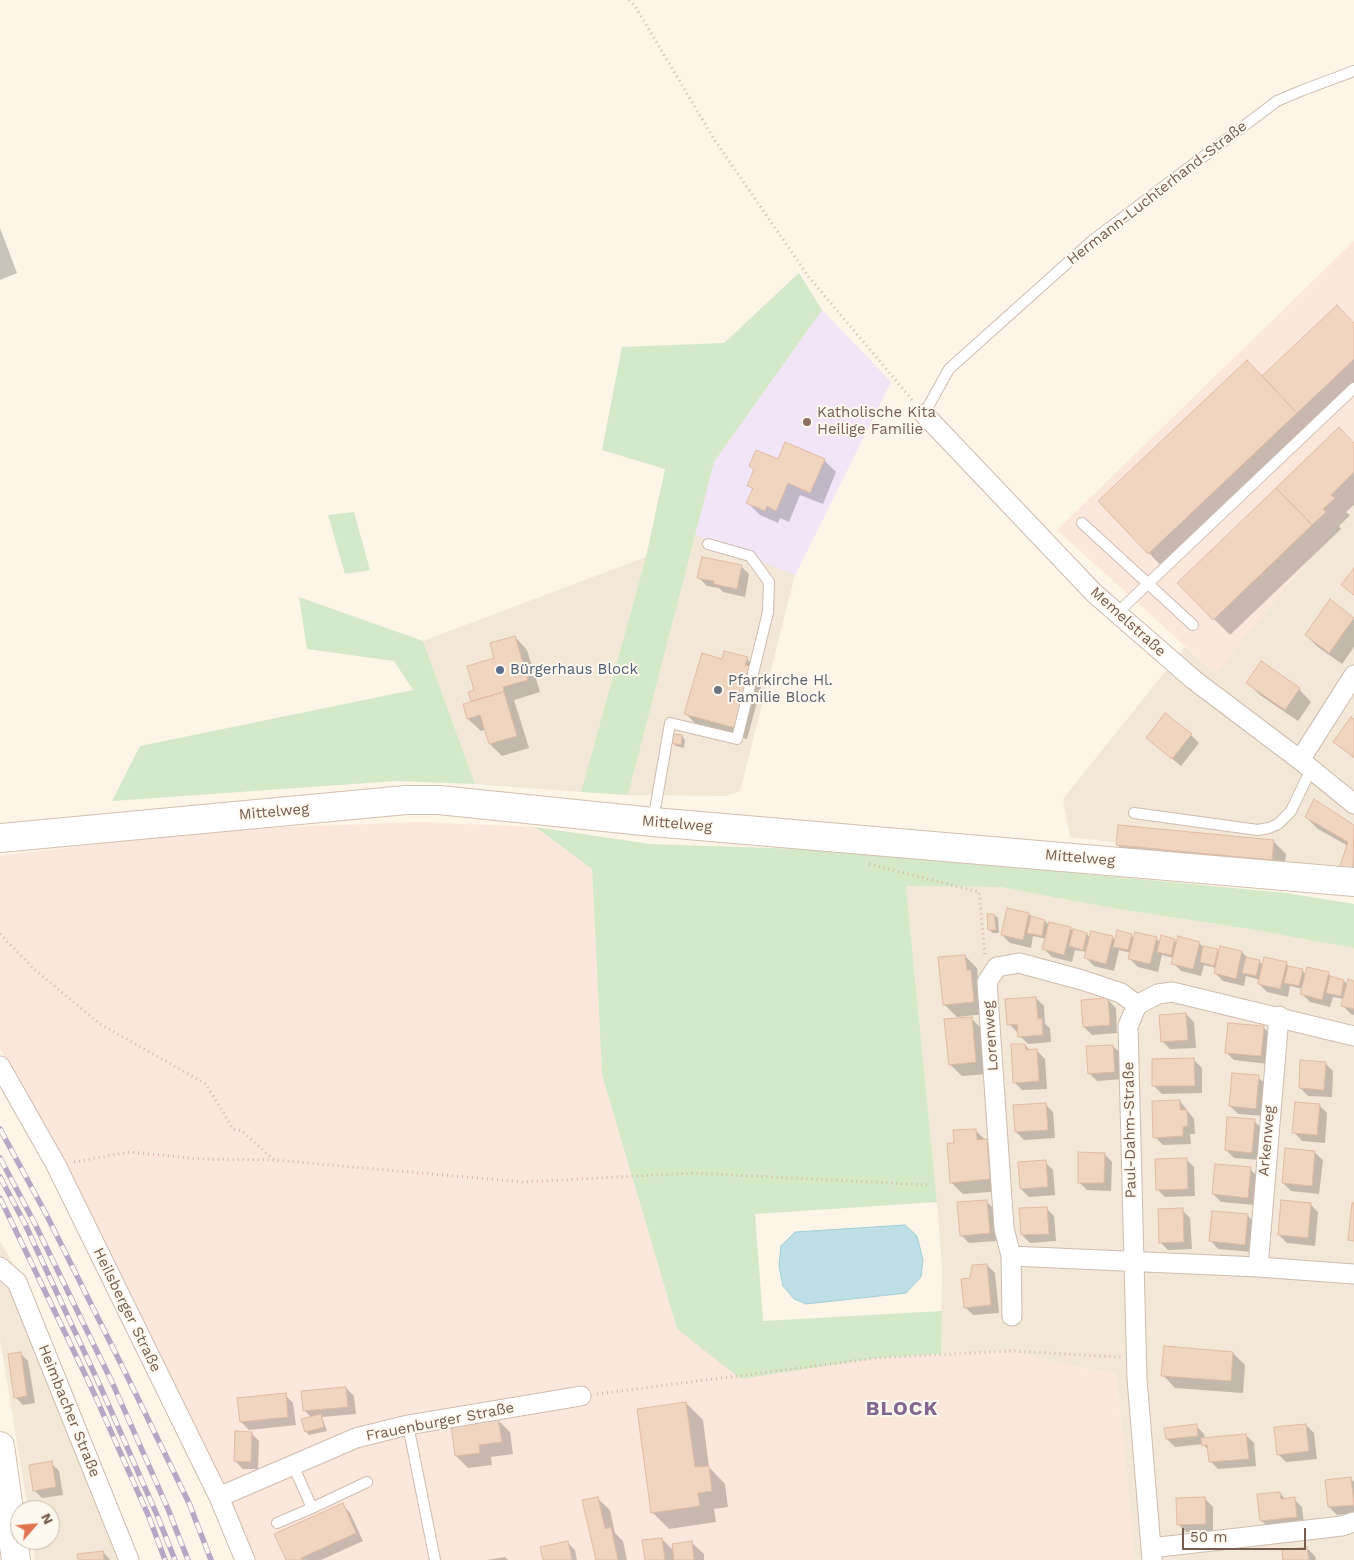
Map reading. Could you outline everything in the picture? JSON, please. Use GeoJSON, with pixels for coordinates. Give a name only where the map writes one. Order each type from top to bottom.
{"type":"FeatureCollection","features":[{"type":"Feature","properties":{"kind":"main road","name":"Mittelweg"},"geometry":{"type":"LineString","coordinates":[[0,838],[406,800],[439,800],[653,822],[1354,882]]}},
{"type":"Feature","properties":{"kind":"main road"},"geometry":{"type":"LineString","coordinates":[[0,1446],[16,1560]]}},
{"type":"Feature","properties":{"kind":"street","name":"Memelstraße"},"geometry":{"type":"LineString","coordinates":[[924,414],[1094,593],[1194,680],[1305,764],[1354,804]]}},
{"type":"Feature","properties":{"kind":"street"},"geometry":{"type":"LineString","coordinates":[[1305,764],[1354,675]]}},
{"type":"Feature","properties":{"kind":"street","name":"Lorenweg"},"geometry":{"type":"LineString","coordinates":[[1012,1316],[1011,1256],[1004,1228],[987,982],[997,967],[1019,963],[1121,993],[1138,1005]]}},
{"type":"Feature","properties":{"kind":"street"},"geometry":{"type":"LineString","coordinates":[[1138,1005],[1158,994],[1172,992],[1279,1016],[1354,1036]]}},
{"type":"Feature","properties":{"kind":"street","name":"Paul-Dahm-Straße"},"geometry":{"type":"LineString","coordinates":[[1138,1005],[1128,1026],[1136,1358],[1152,1554]]}},
{"type":"Feature","properties":{"kind":"street","name":"Arkenweg"},"geometry":{"type":"LineString","coordinates":[[1258,1267],[1279,1016]]}},
{"type":"Feature","properties":{"kind":"street","name":"Heilsberger Straße"},"geometry":{"type":"LineString","coordinates":[[0,1066],[56,1165],[219,1497],[244,1560]]}},
{"type":"Feature","properties":{"kind":"street"},"geometry":{"type":"LineString","coordinates":[[1011,1256],[1258,1267],[1354,1274]]}},
{"type":"Feature","properties":{"kind":"street","name":"Heimbacher Straße"},"geometry":{"type":"LineString","coordinates":[[0,1267],[17,1282],[129,1560]]}},
{"type":"Feature","properties":{"kind":"street","name":"Frauenburger Straße"},"geometry":{"type":"LineString","coordinates":[[219,1497],[356,1438],[408,1425],[582,1396]]}},
{"type":"Feature","properties":{"kind":"street"},"geometry":{"type":"LineString","coordinates":[[1152,1554],[1342,1526],[1354,1522]]}},
{"type":"Feature","properties":{"kind":"lane","name":"Hermann-Luchterhand-Straße"},"geometry":{"type":"LineString","coordinates":[[924,414],[949,369],[1093,240],[1277,101],[1354,72]]}},
{"type":"Feature","properties":{"kind":"lane"},"geometry":{"type":"LineString","coordinates":[[1117,613],[1354,388]]}},
{"type":"Feature","properties":{"kind":"lane"},"geometry":{"type":"LineString","coordinates":[[1082,523],[1193,625]]}},
{"type":"Feature","properties":{"kind":"lane"},"geometry":{"type":"LineString","coordinates":[[653,822],[670,722],[737,739],[768,612],[769,582],[750,556],[708,544]]}},
{"type":"Feature","properties":{"kind":"lane"},"geometry":{"type":"LineString","coordinates":[[1134,813],[1258,830],[1269,828],[1278,824],[1291,811],[1305,764]]}},
{"type":"Feature","properties":{"kind":"lane"},"geometry":{"type":"LineString","coordinates":[[408,1425],[436,1560]]}},
{"type":"Feature","properties":{"kind":"lane"},"geometry":{"type":"LineString","coordinates":[[293,1465],[312,1508]]}},
{"type":"Feature","properties":{"kind":"lane"},"geometry":{"type":"LineString","coordinates":[[277,1523],[368,1482]]}},
{"type":"Feature","properties":{"kind":"path"},"geometry":{"type":"LineString","coordinates":[[628,0],[635,6],[714,139],[808,276],[924,414]]}},
{"type":"Feature","properties":{"kind":"path"},"geometry":{"type":"LineString","coordinates":[[866,863],[978,892],[987,982]]}},
{"type":"Feature","properties":{"kind":"path"},"geometry":{"type":"LineString","coordinates":[[0,934],[34,969],[100,1024],[206,1084],[233,1129],[242,1131],[274,1160]]}},
{"type":"Feature","properties":{"kind":"path"},"geometry":{"type":"LineString","coordinates":[[56,1165],[130,1152],[199,1160],[274,1160],[523,1182],[694,1173],[928,1185]]}},
{"type":"Feature","properties":{"kind":"path"},"geometry":{"type":"LineString","coordinates":[[582,1396],[878,1358],[1011,1351],[1136,1358]]}},
{"type":"Feature","properties":{"kind":"shaded area"},"geometry":{"type":"Polygon","coordinates":[[[1354,241],[1354,505],[1215,673],[1057,530],[1354,241]]]}},
{"type":"Feature","properties":{"kind":"shaded area"},"geometry":{"type":"Polygon","coordinates":[[[822,310],[891,382],[795,575],[740,791],[726,796],[628,795],[714,462],[822,310]]]}},
{"type":"Feature","properties":{"kind":"shaded area","name":"Katholische Kita Heilige Familie"},"geometry":{"type":"Polygon","coordinates":[[[822,310],[891,382],[795,575],[695,535],[714,462],[822,310]]]}},
{"type":"Feature","properties":{"kind":"shaded area"},"geometry":{"type":"Polygon","coordinates":[[[1354,505],[1354,870],[1070,837],[1063,799],[1185,647],[1215,673],[1354,505]]]}},
{"type":"Feature","properties":{"kind":"shaded area"},"geometry":{"type":"Polygon","coordinates":[[[646,557],[581,792],[475,784],[423,641],[646,557]]]}},
{"type":"Feature","properties":{"kind":"shaded area"},"geometry":{"type":"Polygon","coordinates":[[[421,822],[535,827],[592,869],[602,1075],[677,1330],[877,1358],[1011,1351],[1062,1364],[1116,1374],[1135,1560],[254,1560],[181,1397],[64,1160],[0,1049],[0,856],[208,830],[421,822]]]}},
{"type":"Feature","properties":{"kind":"shaded area"},"geometry":{"type":"Polygon","coordinates":[[[906,886],[1000,887],[1112,908],[1249,929],[1354,948],[1354,1560],[1135,1560],[1116,1374],[1062,1364],[1011,1351],[941,1354],[942,1268],[906,886]]]}},
{"type":"Feature","properties":{"kind":"shaded area"},"geometry":{"type":"Polygon","coordinates":[[[0,1241],[13,1264],[140,1560],[35,1560],[34,1550],[60,1550],[60,1500],[26,1500],[0,1339],[0,1241]]]}},
{"type":"Feature","properties":{"kind":"green space"},"geometry":{"type":"Polygon","coordinates":[[[799,273],[822,310],[714,462],[628,795],[581,792],[646,557],[665,469],[602,450],[622,347],[724,343],[799,273]]]}},
{"type":"Feature","properties":{"kind":"green space"},"geometry":{"type":"Polygon","coordinates":[[[354,512],[370,570],[345,574],[328,515],[354,512]]]}},
{"type":"Feature","properties":{"kind":"green space"},"geometry":{"type":"Polygon","coordinates":[[[299,597],[423,641],[475,784],[396,781],[112,801],[140,746],[413,690],[394,661],[307,649],[299,597]]]}},
{"type":"Feature","properties":{"kind":"green space"},"geometry":{"type":"Polygon","coordinates":[[[535,827],[650,844],[830,850],[1286,893],[1354,904],[1354,948],[1249,929],[1112,908],[1000,887],[906,886],[937,1202],[755,1214],[763,1321],[942,1311],[941,1354],[877,1358],[741,1379],[677,1329],[602,1075],[592,869],[535,827]]]}},
{"type":"Feature","properties":{"kind":"water"},"geometry":{"type":"Polygon","coordinates":[[[905,1225],[917,1236],[923,1260],[921,1277],[906,1293],[806,1304],[794,1299],[783,1286],[779,1266],[781,1246],[795,1232],[905,1225]]]}},
{"type":"Feature","properties":{"kind":"building"},"geometry":{"type":"Polygon","coordinates":[[[1337,305],[1354,323],[1354,359],[1297,413],[1262,376],[1337,305]]]}},
{"type":"Feature","properties":{"kind":"building"},"geometry":{"type":"Polygon","coordinates":[[[1247,360],[1297,413],[1148,554],[1098,501],[1247,360]]]}},
{"type":"Feature","properties":{"kind":"building"},"geometry":{"type":"Polygon","coordinates":[[[1339,427],[1354,443],[1354,472],[1331,495],[1335,498],[1323,509],[1326,512],[1312,525],[1276,488],[1339,427]]]}},
{"type":"Feature","properties":{"kind":"building"},"geometry":{"type":"Polygon","coordinates":[[[785,442],[825,459],[810,493],[788,483],[776,511],[767,506],[765,511],[746,503],[753,488],[747,486],[754,469],[749,466],[756,450],[778,459],[785,442]]]}},
{"type":"Feature","properties":{"kind":"building"},"geometry":{"type":"Polygon","coordinates":[[[1276,488],[1312,525],[1213,620],[1177,583],[1276,488]]]}},
{"type":"Feature","properties":{"kind":"building"},"geometry":{"type":"Polygon","coordinates":[[[702,557],[742,565],[737,589],[714,584],[714,581],[697,578],[702,557]]]}},
{"type":"Feature","properties":{"kind":"building"},"geometry":{"type":"Polygon","coordinates":[[[1354,568],[1354,595],[1341,585],[1354,568]]]}},
{"type":"Feature","properties":{"kind":"building"},"geometry":{"type":"Polygon","coordinates":[[[1330,599],[1354,618],[1329,653],[1305,635],[1330,599]]]}},
{"type":"Feature","properties":{"kind":"building"},"geometry":{"type":"Polygon","coordinates":[[[515,636],[528,680],[503,687],[504,692],[471,701],[468,692],[474,690],[467,666],[494,658],[490,643],[515,636]]]}},
{"type":"Feature","properties":{"kind":"building","name":"Pfarrkirche Hl. Familie Block"},"geometry":{"type":"Polygon","coordinates":[[[724,651],[748,657],[745,665],[752,667],[735,728],[684,714],[702,653],[722,659],[724,651]]]}},
{"type":"Feature","properties":{"kind":"building"},"geometry":{"type":"Polygon","coordinates":[[[1261,661],[1300,688],[1285,710],[1246,683],[1261,661]]]}},
{"type":"Feature","properties":{"kind":"building"},"geometry":{"type":"Polygon","coordinates":[[[504,692],[517,736],[489,744],[480,715],[467,719],[463,704],[504,692]]]}},
{"type":"Feature","properties":{"kind":"building"},"geometry":{"type":"Polygon","coordinates":[[[1165,713],[1192,734],[1172,759],[1146,738],[1165,713]]]}},
{"type":"Feature","properties":{"kind":"building"},"geometry":{"type":"Polygon","coordinates":[[[1351,717],[1354,719],[1354,757],[1333,742],[1351,717]]]}},
{"type":"Feature","properties":{"kind":"building"},"geometry":{"type":"Polygon","coordinates":[[[673,734],[682,735],[681,745],[671,743],[673,734]]]}},
{"type":"Feature","properties":{"kind":"building"},"geometry":{"type":"Polygon","coordinates":[[[1314,799],[1354,825],[1353,870],[1340,866],[1348,842],[1305,817],[1314,799]]]}},
{"type":"Feature","properties":{"kind":"building"},"geometry":{"type":"Polygon","coordinates":[[[1118,825],[1274,840],[1272,860],[1116,845],[1118,825]]]}},
{"type":"Feature","properties":{"kind":"building"},"geometry":{"type":"Polygon","coordinates":[[[1007,908],[1029,913],[1023,940],[1001,935],[1007,908]]]}},
{"type":"Feature","properties":{"kind":"building"},"geometry":{"type":"Polygon","coordinates":[[[987,914],[994,914],[996,930],[988,930],[987,914]]]}},
{"type":"Feature","properties":{"kind":"building"},"geometry":{"type":"Polygon","coordinates":[[[1031,916],[1045,920],[1042,936],[1027,933],[1031,916]]]}},
{"type":"Feature","properties":{"kind":"building"},"geometry":{"type":"Polygon","coordinates":[[[1049,922],[1071,927],[1064,955],[1042,949],[1049,922]]]}},
{"type":"Feature","properties":{"kind":"building"},"geometry":{"type":"Polygon","coordinates":[[[1073,929],[1087,933],[1083,950],[1069,946],[1073,929]]]}},
{"type":"Feature","properties":{"kind":"building"},"geometry":{"type":"Polygon","coordinates":[[[1117,930],[1132,934],[1128,950],[1113,947],[1117,930]]]}},
{"type":"Feature","properties":{"kind":"building"},"geometry":{"type":"Polygon","coordinates":[[[1091,931],[1113,936],[1106,964],[1084,958],[1091,931]]]}},
{"type":"Feature","properties":{"kind":"building"},"geometry":{"type":"Polygon","coordinates":[[[1135,932],[1157,937],[1150,964],[1128,959],[1135,932]]]}},
{"type":"Feature","properties":{"kind":"building"},"geometry":{"type":"Polygon","coordinates":[[[1161,935],[1175,939],[1171,955],[1157,952],[1161,935]]]}},
{"type":"Feature","properties":{"kind":"building"},"geometry":{"type":"Polygon","coordinates":[[[1178,936],[1200,942],[1193,969],[1171,964],[1178,936]]]}},
{"type":"Feature","properties":{"kind":"building"},"geometry":{"type":"Polygon","coordinates":[[[1203,946],[1218,949],[1214,966],[1200,962],[1203,946]]]}},
{"type":"Feature","properties":{"kind":"building"},"geometry":{"type":"Polygon","coordinates":[[[1220,946],[1242,951],[1236,979],[1214,973],[1220,946]]]}},
{"type":"Feature","properties":{"kind":"building"},"geometry":{"type":"Polygon","coordinates":[[[965,955],[967,970],[971,970],[974,1002],[943,1005],[938,957],[965,955]]]}},
{"type":"Feature","properties":{"kind":"building"},"geometry":{"type":"Polygon","coordinates":[[[1246,957],[1260,960],[1256,976],[1242,973],[1246,957]]]}},
{"type":"Feature","properties":{"kind":"building"},"geometry":{"type":"Polygon","coordinates":[[[1264,957],[1287,962],[1280,989],[1258,984],[1264,957]]]}},
{"type":"Feature","properties":{"kind":"building"},"geometry":{"type":"Polygon","coordinates":[[[1288,966],[1303,969],[1299,986],[1284,983],[1288,966]]]}},
{"type":"Feature","properties":{"kind":"building"},"geometry":{"type":"Polygon","coordinates":[[[1307,967],[1329,972],[1322,1000],[1300,994],[1307,967]]]}},
{"type":"Feature","properties":{"kind":"building"},"geometry":{"type":"Polygon","coordinates":[[[1330,976],[1344,980],[1341,996],[1326,993],[1330,976]]]}},
{"type":"Feature","properties":{"kind":"building"},"geometry":{"type":"Polygon","coordinates":[[[1348,979],[1354,981],[1354,1009],[1341,1006],[1348,979]]]}},
{"type":"Feature","properties":{"kind":"building"},"geometry":{"type":"Polygon","coordinates":[[[1036,997],[1038,1019],[1042,1018],[1043,1035],[1018,1037],[1017,1024],[1007,1025],[1005,999],[1036,997]]]}},
{"type":"Feature","properties":{"kind":"building"},"geometry":{"type":"Polygon","coordinates":[[[1108,998],[1110,1025],[1083,1027],[1081,1000],[1108,998]]]}},
{"type":"Feature","properties":{"kind":"building"},"geometry":{"type":"Polygon","coordinates":[[[1186,1013],[1188,1040],[1161,1042],[1159,1015],[1186,1013]]]}},
{"type":"Feature","properties":{"kind":"building"},"geometry":{"type":"Polygon","coordinates":[[[972,1017],[976,1062],[949,1065],[944,1019],[972,1017]]]}},
{"type":"Feature","properties":{"kind":"building"},"geometry":{"type":"Polygon","coordinates":[[[1228,1023],[1264,1026],[1261,1056],[1225,1053],[1228,1023]]]}},
{"type":"Feature","properties":{"kind":"building"},"geometry":{"type":"Polygon","coordinates":[[[1011,1044],[1025,1044],[1026,1050],[1037,1049],[1039,1081],[1013,1083],[1011,1044]]]}},
{"type":"Feature","properties":{"kind":"building"},"geometry":{"type":"Polygon","coordinates":[[[1113,1045],[1115,1072],[1088,1074],[1086,1046],[1113,1045]]]}},
{"type":"Feature","properties":{"kind":"building"},"geometry":{"type":"Polygon","coordinates":[[[1194,1058],[1195,1086],[1152,1086],[1152,1059],[1194,1058]]]}},
{"type":"Feature","properties":{"kind":"building"},"geometry":{"type":"Polygon","coordinates":[[[1300,1060],[1326,1062],[1324,1090],[1299,1088],[1300,1060]]]}},
{"type":"Feature","properties":{"kind":"building"},"geometry":{"type":"Polygon","coordinates":[[[1232,1073],[1259,1075],[1256,1109],[1229,1106],[1232,1073]]]}},
{"type":"Feature","properties":{"kind":"building"},"geometry":{"type":"Polygon","coordinates":[[[1180,1100],[1180,1110],[1187,1110],[1188,1126],[1183,1127],[1183,1136],[1153,1138],[1152,1101],[1180,1100]]]}},
{"type":"Feature","properties":{"kind":"building"},"geometry":{"type":"Polygon","coordinates":[[[1295,1102],[1320,1104],[1317,1135],[1292,1133],[1295,1102]]]}},
{"type":"Feature","properties":{"kind":"building"},"geometry":{"type":"Polygon","coordinates":[[[1046,1103],[1048,1130],[1015,1132],[1013,1105],[1046,1103]]]}},
{"type":"Feature","properties":{"kind":"building"},"geometry":{"type":"Polygon","coordinates":[[[1227,1117],[1255,1119],[1252,1153],[1225,1150],[1227,1117]]]}},
{"type":"Feature","properties":{"kind":"building"},"geometry":{"type":"Polygon","coordinates":[[[976,1129],[977,1140],[987,1139],[990,1179],[950,1183],[947,1143],[954,1143],[953,1130],[976,1129]]]}},
{"type":"Feature","properties":{"kind":"building"},"geometry":{"type":"Polygon","coordinates":[[[1285,1148],[1315,1151],[1312,1186],[1282,1183],[1285,1148]]]}},
{"type":"Feature","properties":{"kind":"building"},"geometry":{"type":"Polygon","coordinates":[[[1078,1152],[1105,1153],[1104,1183],[1078,1183],[1078,1152]]]}},
{"type":"Feature","properties":{"kind":"building"},"geometry":{"type":"Polygon","coordinates":[[[1187,1158],[1188,1189],[1156,1190],[1155,1159],[1187,1158]]]}},
{"type":"Feature","properties":{"kind":"building"},"geometry":{"type":"Polygon","coordinates":[[[1046,1160],[1048,1187],[1020,1189],[1018,1162],[1046,1160]]]}},
{"type":"Feature","properties":{"kind":"building"},"geometry":{"type":"Polygon","coordinates":[[[1215,1164],[1251,1167],[1248,1198],[1212,1194],[1215,1164]]]}},
{"type":"Feature","properties":{"kind":"building"},"geometry":{"type":"Polygon","coordinates":[[[987,1200],[990,1233],[960,1236],[957,1202],[987,1200]]]}},
{"type":"Feature","properties":{"kind":"building"},"geometry":{"type":"Polygon","coordinates":[[[1281,1200],[1311,1203],[1308,1238],[1278,1235],[1281,1200]]]}},
{"type":"Feature","properties":{"kind":"building"},"geometry":{"type":"Polygon","coordinates":[[[1352,1203],[1354,1203],[1354,1241],[1348,1240],[1352,1203]]]}},
{"type":"Feature","properties":{"kind":"building"},"geometry":{"type":"Polygon","coordinates":[[[1047,1207],[1049,1234],[1021,1235],[1019,1208],[1047,1207]]]}},
{"type":"Feature","properties":{"kind":"building"},"geometry":{"type":"Polygon","coordinates":[[[1183,1208],[1184,1242],[1159,1243],[1158,1209],[1183,1208]]]}},
{"type":"Feature","properties":{"kind":"building"},"geometry":{"type":"Polygon","coordinates":[[[1212,1211],[1248,1214],[1245,1245],[1209,1241],[1212,1211]]]}},
{"type":"Feature","properties":{"kind":"building"},"geometry":{"type":"Polygon","coordinates":[[[987,1264],[991,1305],[964,1308],[961,1279],[970,1278],[972,1265],[987,1264]]]}},
{"type":"Feature","properties":{"kind":"building"},"geometry":{"type":"Polygon","coordinates":[[[1164,1346],[1233,1352],[1231,1381],[1161,1376],[1164,1346]]]}},
{"type":"Feature","properties":{"kind":"building"},"geometry":{"type":"Polygon","coordinates":[[[21,1352],[27,1396],[14,1398],[8,1354],[21,1352]]]}},
{"type":"Feature","properties":{"kind":"building"},"geometry":{"type":"Polygon","coordinates":[[[346,1387],[348,1407],[303,1411],[301,1391],[346,1387]]]}},
{"type":"Feature","properties":{"kind":"building"},"geometry":{"type":"Polygon","coordinates":[[[286,1393],[288,1417],[240,1422],[237,1398],[286,1393]]]}},
{"type":"Feature","properties":{"kind":"building"},"geometry":{"type":"Polygon","coordinates":[[[686,1402],[695,1467],[709,1466],[712,1491],[698,1493],[700,1506],[651,1513],[637,1409],[686,1402]]]}},
{"type":"Feature","properties":{"kind":"building"},"geometry":{"type":"Polygon","coordinates":[[[321,1414],[324,1427],[305,1432],[301,1419],[321,1414]]]}},
{"type":"Feature","properties":{"kind":"building"},"geometry":{"type":"Polygon","coordinates":[[[498,1418],[502,1442],[479,1445],[480,1453],[455,1456],[451,1425],[498,1418]]]}},
{"type":"Feature","properties":{"kind":"building"},"geometry":{"type":"Polygon","coordinates":[[[1197,1424],[1198,1436],[1166,1439],[1164,1428],[1197,1424]]]}},
{"type":"Feature","properties":{"kind":"building"},"geometry":{"type":"Polygon","coordinates":[[[1306,1424],[1309,1451],[1277,1455],[1274,1427],[1306,1424]]]}},
{"type":"Feature","properties":{"kind":"building"},"geometry":{"type":"Polygon","coordinates":[[[235,1431],[252,1432],[251,1462],[234,1461],[235,1431]]]}},
{"type":"Feature","properties":{"kind":"building"},"geometry":{"type":"Polygon","coordinates":[[[1246,1434],[1249,1459],[1209,1462],[1207,1445],[1202,1446],[1201,1438],[1246,1434]]]}},
{"type":"Feature","properties":{"kind":"building"},"geometry":{"type":"Polygon","coordinates":[[[52,1461],[56,1487],[33,1491],[29,1465],[52,1461]]]}},
{"type":"Feature","properties":{"kind":"building"},"geometry":{"type":"Polygon","coordinates":[[[1351,1477],[1354,1505],[1328,1507],[1325,1480],[1351,1477]]]}},
{"type":"Feature","properties":{"kind":"building"},"geometry":{"type":"Polygon","coordinates":[[[1280,1492],[1281,1499],[1295,1497],[1297,1517],[1260,1521],[1257,1494],[1280,1492]]]}},
{"type":"Feature","properties":{"kind":"building"},"geometry":{"type":"Polygon","coordinates":[[[598,1497],[605,1529],[611,1527],[618,1560],[596,1560],[582,1500],[598,1497]]]}},
{"type":"Feature","properties":{"kind":"building"},"geometry":{"type":"Polygon","coordinates":[[[1205,1497],[1206,1524],[1177,1525],[1176,1498],[1205,1497]]]}},
{"type":"Feature","properties":{"kind":"building"},"geometry":{"type":"Polygon","coordinates":[[[343,1503],[356,1533],[301,1558],[302,1560],[286,1560],[274,1534],[343,1503]]]}},
{"type":"Feature","properties":{"kind":"building"},"geometry":{"type":"Polygon","coordinates":[[[662,1538],[665,1560],[645,1560],[642,1540],[662,1538]]]}},
{"type":"Feature","properties":{"kind":"building"},"geometry":{"type":"Polygon","coordinates":[[[568,1541],[572,1560],[543,1560],[540,1547],[568,1541]]]}},
{"type":"Feature","properties":{"kind":"building"},"geometry":{"type":"Polygon","coordinates":[[[692,1541],[694,1560],[674,1560],[672,1544],[692,1541]]]}},
{"type":"Feature","properties":{"kind":"building"},"geometry":{"type":"Polygon","coordinates":[[[1307,1547],[1309,1560],[1283,1560],[1282,1550],[1307,1547]]]}},
{"type":"Feature","properties":{"kind":"building"},"geometry":{"type":"Polygon","coordinates":[[[103,1551],[104,1560],[78,1560],[77,1554],[103,1551]]]}},
{"type":"Feature","properties":{"kind":"railway"},"geometry":{"type":"LineString","coordinates":[[0,1129],[46,1214],[126,1374],[189,1503],[211,1560]]}},
{"type":"Feature","properties":{"kind":"railway"},"geometry":{"type":"LineString","coordinates":[[0,1158],[34,1222],[112,1382],[168,1509],[188,1560]]}},
{"type":"Feature","properties":{"kind":"railway"},"geometry":{"type":"LineString","coordinates":[[0,1177],[25,1224],[101,1388],[175,1560]]}},
{"type":"Feature","properties":{"kind":"railway"},"geometry":{"type":"LineString","coordinates":[[0,1198],[93,1391],[149,1517],[165,1560]]}},
{"type":"Feature","properties":{"kind":"place","name":"Katholische Kita Heilige Familie"},"geometry":{"type":"Point","coordinates":[807,422]}},
{"type":"Feature","properties":{"kind":"place","name":"Bürgerhaus Block"},"geometry":{"type":"Point","coordinates":[500,670]}},
{"type":"Feature","properties":{"kind":"place","name":"Pfarrkirche Hl. Familie Block"},"geometry":{"type":"Point","coordinates":[718,690]}},
{"type":"Feature","properties":{"kind":"district","name":"BLOCK"},"geometry":{"type":"Point","coordinates":[902,1409]}}]}
